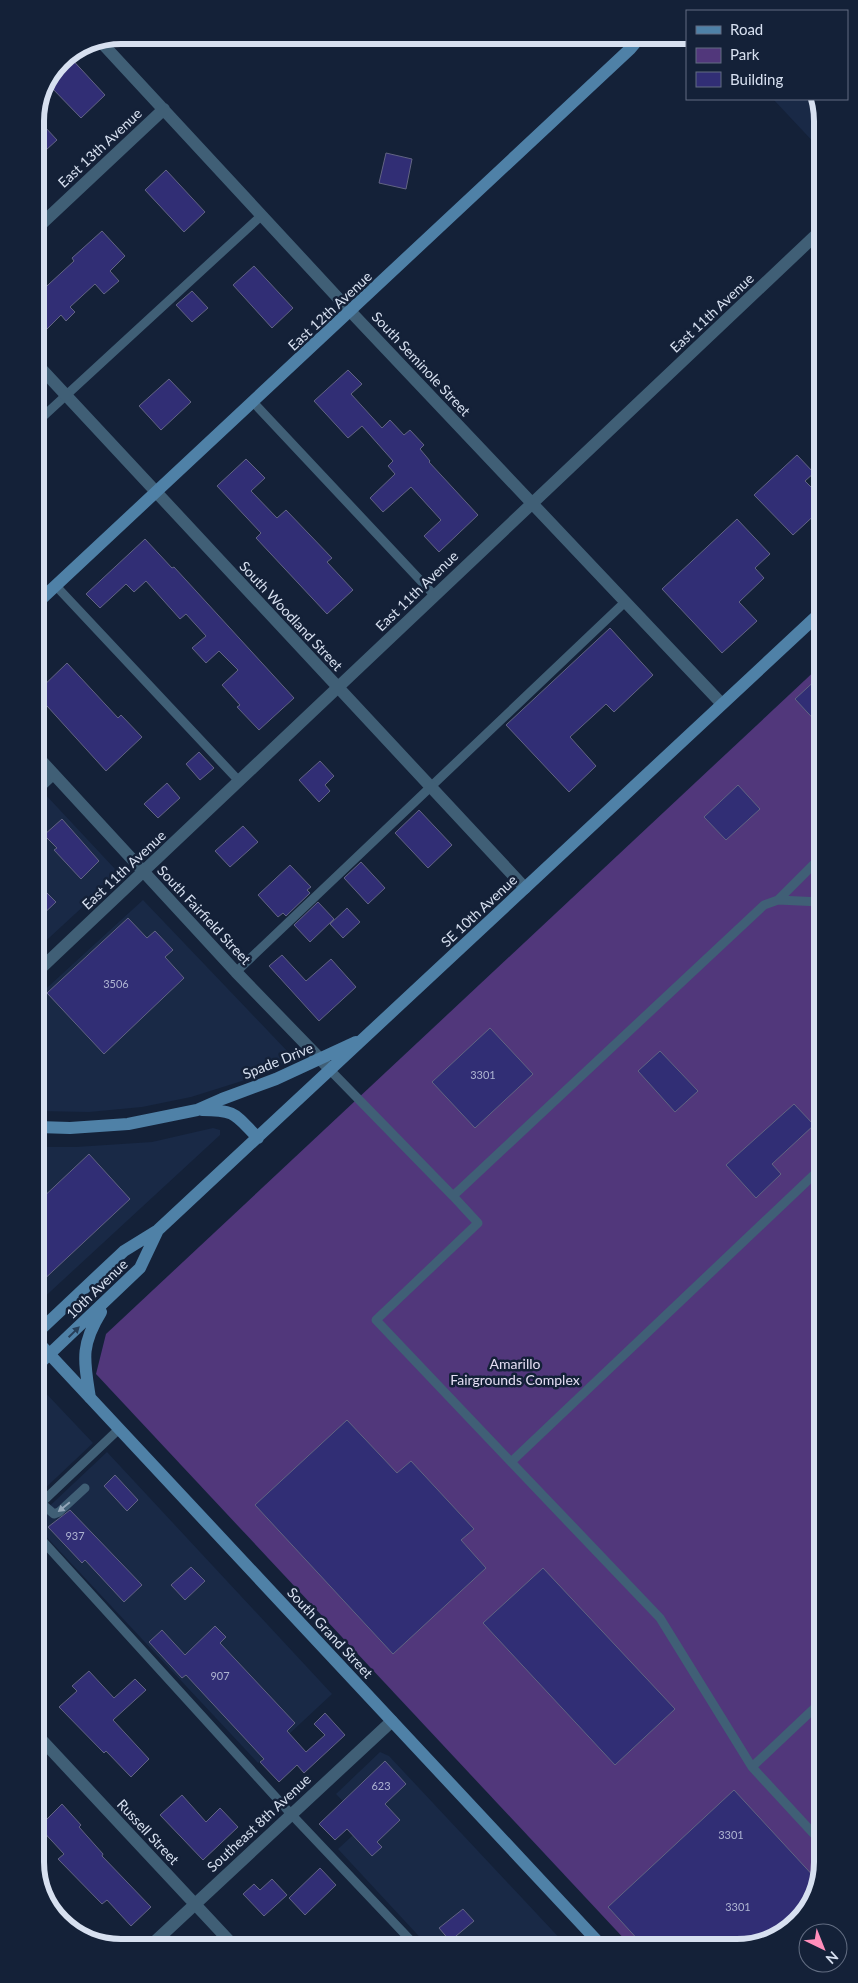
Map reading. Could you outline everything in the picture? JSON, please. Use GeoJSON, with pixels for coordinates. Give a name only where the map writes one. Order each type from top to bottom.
{"type":"FeatureCollection","features":[{"type":"Feature","properties":{"kind":"main road","name":"East 12th Avenue"},"geometry":{"type":"LineString","coordinates":[[44,597],[351,312],[634,44]]}},
{"type":"Feature","properties":{"kind":"main road","name":"SE 10th Avenue"},"geometry":{"type":"LineString","coordinates":[[158,1230],[331,1071],[814,619]]}},
{"type":"Feature","properties":{"kind":"main road","name":"Spade Drive"},"geometry":{"type":"LineString","coordinates":[[44,1127],[100,1127],[128,1124],[197,1110],[320,1060],[369,1035]]}},
{"type":"Feature","properties":{"kind":"main road","name":"Spade Drive"},"geometry":{"type":"LineString","coordinates":[[197,1110],[225,1110],[231,1112],[258,1138]]}},
{"type":"Feature","properties":{"kind":"main road","name":"10th Avenue"},"geometry":{"type":"LineString","coordinates":[[44,1360],[140,1268],[158,1230]]}},
{"type":"Feature","properties":{"kind":"main road","name":"10th Avenue"},"geometry":{"type":"LineString","coordinates":[[44,1326],[124,1251],[158,1230]]}},
{"type":"Feature","properties":{"kind":"main road"},"geometry":{"type":"LineString","coordinates":[[90,1398],[85,1350],[94,1324],[110,1297]]}},
{"type":"Feature","properties":{"kind":"main road","name":"South Grand Street"},"geometry":{"type":"LineString","coordinates":[[44,1348],[595,1939]]}},
{"type":"Feature","properties":{"kind":"street","name":"South Seminole Street"},"geometry":{"type":"LineString","coordinates":[[104,46],[351,312],[722,704]]}},
{"type":"Feature","properties":{"kind":"street","name":"East 13th Avenue"},"geometry":{"type":"LineString","coordinates":[[44,222],[164,109]]}},
{"type":"Feature","properties":{"kind":"street","name":"East 11th Avenue"},"geometry":{"type":"LineString","coordinates":[[44,965],[814,237]]}},
{"type":"Feature","properties":{"kind":"street","name":"South Woodland Street"},"geometry":{"type":"LineString","coordinates":[[44,372],[155,493],[526,888]]}},
{"type":"Feature","properties":{"kind":"street","name":"South Fairfield Street"},"geometry":{"type":"LineString","coordinates":[[44,764],[236,972],[331,1071]]}},
{"type":"Feature","properties":{"kind":"street","name":"Southeast 8th Avenue"},"geometry":{"type":"LineString","coordinates":[[158,1939],[392,1721]]}},
{"type":"Feature","properties":{"kind":"street","name":"Russell Street"},"geometry":{"type":"LineString","coordinates":[[44,1742],[228,1939]]}},
{"type":"Feature","properties":{"kind":"lane"},"geometry":{"type":"LineString","coordinates":[[44,416],[262,215]]}},
{"type":"Feature","properties":{"kind":"lane"},"geometry":{"type":"LineString","coordinates":[[253,402],[434,596]]}},
{"type":"Feature","properties":{"kind":"lane"},"geometry":{"type":"LineString","coordinates":[[56,586],[239,781]]}},
{"type":"Feature","properties":{"kind":"lane"},"geometry":{"type":"LineString","coordinates":[[236,972],[625,602]]}},
{"type":"Feature","properties":{"kind":"lane"},"geometry":{"type":"LineString","coordinates":[[44,784],[54,775]]}},
{"type":"Feature","properties":{"kind":"lane"},"geometry":{"type":"LineString","coordinates":[[778,900],[814,864]]}},
{"type":"Feature","properties":{"kind":"lane"},"geometry":{"type":"LineString","coordinates":[[453,1196],[764,905],[778,900],[814,902]]}},
{"type":"Feature","properties":{"kind":"lane"},"geometry":{"type":"LineString","coordinates":[[331,1071],[478,1223],[376,1320],[660,1618],[752,1767],[814,1834]]}},
{"type":"Feature","properties":{"kind":"lane"},"geometry":{"type":"LineString","coordinates":[[511,1462],[814,1175]]}},
{"type":"Feature","properties":{"kind":"lane"},"geometry":{"type":"LineString","coordinates":[[44,1500],[119,1429]]}},
{"type":"Feature","properties":{"kind":"lane"},"geometry":{"type":"LineString","coordinates":[[44,1508],[54,1514],[59,1512],[85,1488]]}},
{"type":"Feature","properties":{"kind":"lane"},"geometry":{"type":"LineString","coordinates":[[44,1542],[291,1814],[409,1939]]}},
{"type":"Feature","properties":{"kind":"lane"},"geometry":{"type":"LineString","coordinates":[[752,1767],[814,1708]]}},
{"type":"Feature","properties":{"kind":"shaded area"},"geometry":{"type":"Polygon","coordinates":[[[774,100],[811,100],[814,143],[774,100]]]}},
{"type":"Feature","properties":{"kind":"shaded area"},"geometry":{"type":"Polygon","coordinates":[[[44,793],[115,869],[114,878],[44,943],[44,793]]]}},
{"type":"Feature","properties":{"kind":"shaded area"},"geometry":{"type":"Polygon","coordinates":[[[143,900],[289,1053],[291,1061],[242,1081],[191,1097],[142,1107],[89,1112],[44,1111],[44,991],[143,900]]]}},
{"type":"Feature","properties":{"kind":"shaded area"},"geometry":{"type":"Polygon","coordinates":[[[213,1128],[220,1130],[220,1135],[44,1297],[44,1147],[152,1142],[213,1128]]]}},
{"type":"Feature","properties":{"kind":"shaded area"},"geometry":{"type":"Polygon","coordinates":[[[44,1391],[93,1443],[44,1489],[44,1391]]]}},
{"type":"Feature","properties":{"kind":"shaded area"},"geometry":{"type":"Polygon","coordinates":[[[107,1452],[332,1694],[258,1763],[44,1534],[44,1511],[107,1452]]]}},
{"type":"Feature","properties":{"kind":"shaded area"},"geometry":{"type":"Polygon","coordinates":[[[380,1752],[389,1756],[560,1939],[422,1939],[338,1849],[365,1824],[336,1794],[380,1752]]]}},
{"type":"Feature","properties":{"kind":"green space","name":"Amarillo Fairgrounds Complex"},"geometry":{"type":"Polygon","coordinates":[[[814,672],[814,1862],[810,1887],[792,1917],[771,1931],[747,1939],[624,1939],[96,1374],[106,1334],[814,672]]]}},
{"type":"Feature","properties":{"kind":"building"},"geometry":{"type":"Polygon","coordinates":[[[73,61],[105,95],[81,118],[52,88],[60,74],[73,61]]]}},
{"type":"Feature","properties":{"kind":"building"},"geometry":{"type":"Polygon","coordinates":[[[44,128],[57,140],[44,152],[44,128]]]}},
{"type":"Feature","properties":{"kind":"building"},"geometry":{"type":"Polygon","coordinates":[[[386,153],[412,159],[406,189],[379,183],[386,153]]]}},
{"type":"Feature","properties":{"kind":"building"},"geometry":{"type":"Polygon","coordinates":[[[166,170],[205,212],[184,232],[145,190],[166,170]]]}},
{"type":"Feature","properties":{"kind":"building"},"geometry":{"type":"Polygon","coordinates":[[[102,231],[125,256],[110,271],[119,281],[104,294],[95,284],[70,307],[75,312],[66,321],[61,315],[47,329],[44,326],[44,289],[74,261],[72,258],[102,231]]]}},
{"type":"Feature","properties":{"kind":"building"},"geometry":{"type":"Polygon","coordinates":[[[254,266],[293,308],[272,328],[233,285],[254,266]]]}},
{"type":"Feature","properties":{"kind":"building"},"geometry":{"type":"Polygon","coordinates":[[[192,291],[208,308],[192,322],[176,305],[192,291]]]}},
{"type":"Feature","properties":{"kind":"building"},"geometry":{"type":"Polygon","coordinates":[[[348,370],[362,384],[351,394],[382,428],[390,420],[404,435],[410,430],[424,445],[420,449],[429,462],[478,515],[439,552],[424,536],[441,520],[411,487],[383,512],[370,498],[395,474],[388,466],[393,461],[362,426],[348,438],[314,401],[348,370]]]}},
{"type":"Feature","properties":{"kind":"building"},"geometry":{"type":"Polygon","coordinates":[[[169,379],[191,402],[161,430],[139,406],[169,379]]]}},
{"type":"Feature","properties":{"kind":"building"},"geometry":{"type":"Polygon","coordinates":[[[797,455],[814,473],[805,481],[814,490],[814,516],[793,535],[754,495],[797,455]]]}},
{"type":"Feature","properties":{"kind":"building"},"geometry":{"type":"Polygon","coordinates":[[[246,459],[265,478],[251,491],[277,518],[286,510],[332,558],[327,562],[353,590],[327,614],[256,538],[261,533],[217,486],[246,459]]]}},
{"type":"Feature","properties":{"kind":"building"},"geometry":{"type":"Polygon","coordinates":[[[737,519],[770,554],[755,568],[764,578],[739,602],[757,621],[722,653],[662,589],[737,519]]]}},
{"type":"Feature","properties":{"kind":"building"},"geometry":{"type":"Polygon","coordinates":[[[145,539],[172,568],[174,567],[294,698],[259,730],[237,707],[240,705],[222,685],[238,670],[219,651],[206,663],[192,648],[206,636],[186,614],[180,619],[146,581],[134,592],[126,584],[100,608],[86,594],[145,539]]]}},
{"type":"Feature","properties":{"kind":"building"},"geometry":{"type":"Polygon","coordinates":[[[610,628],[653,675],[614,712],[606,704],[570,737],[596,766],[569,792],[506,725],[610,628]]]}},
{"type":"Feature","properties":{"kind":"building"},"geometry":{"type":"Polygon","coordinates":[[[67,663],[118,718],[121,715],[142,737],[106,771],[44,703],[44,685],[67,663]]]}},
{"type":"Feature","properties":{"kind":"building"},"geometry":{"type":"Polygon","coordinates":[[[814,682],[814,720],[795,699],[814,682]]]}},
{"type":"Feature","properties":{"kind":"building"},"geometry":{"type":"Polygon","coordinates":[[[199,752],[214,768],[200,780],[186,764],[199,752]]]}},
{"type":"Feature","properties":{"kind":"building"},"geometry":{"type":"Polygon","coordinates":[[[320,761],[334,776],[325,785],[330,791],[319,802],[299,780],[320,761]]]}},
{"type":"Feature","properties":{"kind":"building"},"geometry":{"type":"Polygon","coordinates":[[[167,783],[180,798],[158,818],[144,804],[167,783]]]}},
{"type":"Feature","properties":{"kind":"building"},"geometry":{"type":"Polygon","coordinates":[[[738,785],[760,809],[726,840],[704,817],[738,785]]]}},
{"type":"Feature","properties":{"kind":"building"},"geometry":{"type":"Polygon","coordinates":[[[419,810],[452,845],[428,868],[395,833],[419,810]]]}},
{"type":"Feature","properties":{"kind":"building"},"geometry":{"type":"Polygon","coordinates":[[[62,819],[99,861],[81,879],[54,850],[57,848],[44,835],[62,819]]]}},
{"type":"Feature","properties":{"kind":"building"},"geometry":{"type":"Polygon","coordinates":[[[243,826],[258,842],[230,867],[215,851],[243,826]]]}},
{"type":"Feature","properties":{"kind":"building"},"geometry":{"type":"Polygon","coordinates":[[[361,862],[385,888],[368,904],[344,878],[361,862]]]}},
{"type":"Feature","properties":{"kind":"building"},"geometry":{"type":"Polygon","coordinates":[[[290,865],[311,887],[307,890],[310,893],[286,916],[283,913],[278,917],[258,895],[290,865]]]}},
{"type":"Feature","properties":{"kind":"building"},"geometry":{"type":"Polygon","coordinates":[[[44,890],[56,902],[44,913],[44,890]]]}},
{"type":"Feature","properties":{"kind":"building"},"geometry":{"type":"Polygon","coordinates":[[[318,902],[334,919],[310,942],[294,925],[318,902]]]}},
{"type":"Feature","properties":{"kind":"building"},"geometry":{"type":"Polygon","coordinates":[[[347,908],[360,922],[343,938],[330,924],[347,908]]]}},
{"type":"Feature","properties":{"kind":"building"},"geometry":{"type":"Polygon","coordinates":[[[128,918],[147,938],[155,931],[173,950],[165,957],[184,978],[104,1054],[47,993],[128,918]]]}},
{"type":"Feature","properties":{"kind":"building"},"geometry":{"type":"Polygon","coordinates":[[[282,955],[306,981],[331,959],[356,987],[319,1021],[269,966],[282,955]]]}},
{"type":"Feature","properties":{"kind":"building"},"geometry":{"type":"Polygon","coordinates":[[[490,1028],[533,1074],[475,1128],[432,1082],[490,1028]]]}},
{"type":"Feature","properties":{"kind":"building"},"geometry":{"type":"Polygon","coordinates":[[[660,1051],[698,1091],[675,1112],[638,1071],[660,1051]]]}},
{"type":"Feature","properties":{"kind":"building"},"geometry":{"type":"Polygon","coordinates":[[[794,1104],[814,1125],[772,1164],[781,1174],[756,1198],[726,1165],[794,1104]]]}},
{"type":"Feature","properties":{"kind":"building"},"geometry":{"type":"Polygon","coordinates":[[[89,1154],[130,1199],[44,1279],[44,1196],[89,1154]]]}},
{"type":"Feature","properties":{"kind":"building"},"geometry":{"type":"Polygon","coordinates":[[[347,1420],[397,1473],[411,1461],[474,1529],[461,1540],[486,1568],[393,1654],[255,1505],[347,1420]]]}},
{"type":"Feature","properties":{"kind":"building"},"geometry":{"type":"Polygon","coordinates":[[[115,1475],[138,1500],[127,1511],[104,1486],[115,1475]]]}},
{"type":"Feature","properties":{"kind":"building"},"geometry":{"type":"Polygon","coordinates":[[[70,1510],[142,1585],[124,1602],[85,1560],[82,1563],[48,1527],[70,1510]]]}},
{"type":"Feature","properties":{"kind":"building"},"geometry":{"type":"Polygon","coordinates":[[[191,1567],[205,1581],[185,1600],[171,1585],[191,1567]]]}},
{"type":"Feature","properties":{"kind":"building"},"geometry":{"type":"Polygon","coordinates":[[[543,1568],[675,1709],[615,1765],[483,1623],[543,1568]]]}},
{"type":"Feature","properties":{"kind":"building"},"geometry":{"type":"Polygon","coordinates":[[[215,1626],[226,1637],[220,1643],[295,1723],[287,1731],[306,1752],[325,1735],[314,1724],[325,1713],[345,1735],[304,1773],[297,1765],[279,1782],[260,1762],[264,1759],[186,1675],[182,1678],[149,1642],[162,1630],[185,1655],[215,1626]]]}},
{"type":"Feature","properties":{"kind":"building"},"geometry":{"type":"Polygon","coordinates":[[[89,1671],[114,1698],[135,1679],[146,1690],[113,1720],[149,1759],[131,1777],[106,1751],[104,1753],[59,1707],[77,1691],[72,1686],[89,1671]]]}},
{"type":"Feature","properties":{"kind":"building"},"geometry":{"type":"Polygon","coordinates":[[[385,1761],[406,1784],[385,1804],[400,1820],[377,1842],[382,1847],[372,1856],[347,1829],[335,1840],[319,1824],[385,1761]]]}},
{"type":"Feature","properties":{"kind":"building"},"geometry":{"type":"Polygon","coordinates":[[[734,1790],[813,1876],[806,1896],[792,1917],[771,1931],[747,1939],[637,1939],[608,1907],[734,1790]]]}},
{"type":"Feature","properties":{"kind":"building"},"geometry":{"type":"Polygon","coordinates":[[[182,1795],[206,1822],[220,1808],[238,1827],[203,1860],[160,1815],[182,1795]]]}},
{"type":"Feature","properties":{"kind":"building"},"geometry":{"type":"Polygon","coordinates":[[[62,1804],[81,1825],[79,1827],[103,1854],[102,1856],[151,1907],[131,1926],[107,1900],[102,1904],[58,1859],[64,1854],[44,1832],[44,1822],[62,1804]]]}},
{"type":"Feature","properties":{"kind":"building"},"geometry":{"type":"Polygon","coordinates":[[[320,1868],[336,1885],[305,1915],[289,1898],[320,1868]]]}},
{"type":"Feature","properties":{"kind":"building"},"geometry":{"type":"Polygon","coordinates":[[[272,1879],[287,1895],[264,1916],[243,1894],[254,1884],[260,1890],[272,1879]]]}},
{"type":"Feature","properties":{"kind":"building"},"geometry":{"type":"Polygon","coordinates":[[[463,1909],[474,1921],[452,1939],[448,1939],[439,1928],[463,1909]]]}}]}
